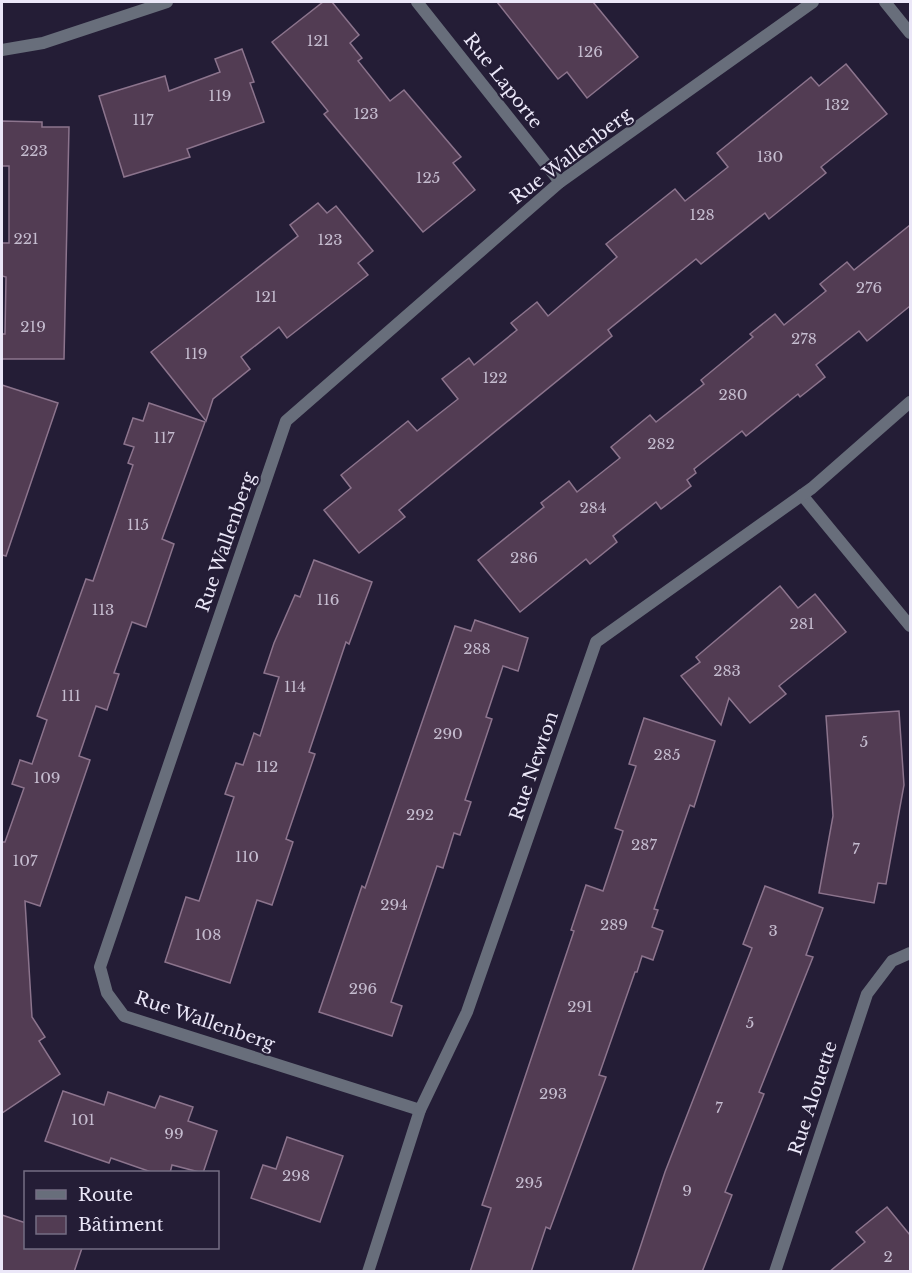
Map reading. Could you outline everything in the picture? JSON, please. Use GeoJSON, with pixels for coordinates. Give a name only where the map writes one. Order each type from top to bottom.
{"type":"FeatureCollection","features":[{"type":"Feature","properties":{"kind":"street"},"geometry":{"type":"LineString","coordinates":[[2,50],[43,43],[167,2]]}},
{"type":"Feature","properties":{"kind":"street","name":"Rue Laporte"},"geometry":{"type":"LineString","coordinates":[[417,2],[560,182]]}},
{"type":"Feature","properties":{"kind":"street","name":"Rue Wallenberg"},"geometry":{"type":"LineString","coordinates":[[420,1110],[124,1016],[107,993],[100,967],[286,421],[560,182],[813,2]]}},
{"type":"Feature","properties":{"kind":"street"},"geometry":{"type":"LineString","coordinates":[[885,2],[910,33]]}},
{"type":"Feature","properties":{"kind":"street","name":"Rue Newton"},"geometry":{"type":"LineString","coordinates":[[368,1272],[420,1110],[467,1012],[596,642],[802,495],[910,402]]}},
{"type":"Feature","properties":{"kind":"street"},"geometry":{"type":"LineString","coordinates":[[802,495],[910,626]]}},
{"type":"Feature","properties":{"kind":"street","name":"Rue Alouette"},"geometry":{"type":"LineString","coordinates":[[775,1272],[867,994],[892,961],[910,953]]}},
{"type":"Feature","properties":{"kind":"building"},"geometry":{"type":"Polygon","coordinates":[[[323,2],[332,2],[359,35],[350,43],[362,58],[358,61],[390,101],[404,90],[461,157],[453,163],[475,190],[423,232],[324,114],[328,111],[272,42],[323,2]]]}},
{"type":"Feature","properties":{"kind":"building"},"geometry":{"type":"Polygon","coordinates":[[[497,2],[593,2],[638,57],[587,98],[567,72],[558,79],[497,2]]]}},
{"type":"Feature","properties":{"kind":"building"},"geometry":{"type":"Polygon","coordinates":[[[242,49],[254,82],[250,83],[264,122],[187,149],[190,157],[124,177],[99,96],[165,76],[169,91],[220,72],[215,59],[242,49]]]}},
{"type":"Feature","properties":{"kind":"building"},"geometry":{"type":"Polygon","coordinates":[[[846,64],[887,114],[821,167],[826,173],[769,219],[765,213],[701,264],[696,259],[608,330],[612,336],[399,510],[405,517],[359,553],[324,510],[351,488],[341,475],[408,421],[417,431],[458,399],[442,379],[469,358],[474,365],[517,330],[511,323],[537,302],[548,316],[617,257],[606,244],[675,189],[685,201],[728,167],[717,153],[811,77],[819,86],[846,64]]]}},
{"type":"Feature","properties":{"kind":"building"},"geometry":{"type":"Polygon","coordinates":[[[2,121],[42,122],[42,127],[69,127],[64,359],[2,359],[6,277],[2,276],[2,243],[9,243],[9,166],[2,166],[2,121]]]}},
{"type":"Feature","properties":{"kind":"building"},"geometry":{"type":"Polygon","coordinates":[[[318,203],[327,213],[336,206],[373,251],[358,263],[368,275],[287,338],[279,327],[241,357],[250,369],[213,399],[206,421],[151,352],[298,236],[290,225],[318,203]]]}},
{"type":"Feature","properties":{"kind":"building"},"geometry":{"type":"Polygon","coordinates":[[[910,225],[910,306],[867,341],[859,331],[816,365],[825,377],[800,397],[798,394],[746,436],[742,431],[694,469],[696,473],[687,480],[691,486],[661,509],[656,502],[613,536],[617,542],[590,564],[586,559],[520,612],[478,560],[544,507],[541,503],[569,481],[577,492],[620,458],[611,447],[650,415],[656,422],[704,384],[701,380],[753,337],[750,334],[775,314],[784,325],[826,291],[820,284],[847,262],[854,270],[910,225]]]}},
{"type":"Feature","properties":{"kind":"building"},"geometry":{"type":"Polygon","coordinates":[[[2,385],[58,403],[6,556],[2,555],[2,385]]]}},
{"type":"Feature","properties":{"kind":"building"},"geometry":{"type":"Polygon","coordinates":[[[149,403],[205,422],[162,539],[174,544],[146,627],[132,622],[114,673],[119,674],[107,710],[96,706],[79,756],[90,760],[40,906],[25,901],[32,1017],[45,1037],[39,1041],[60,1074],[2,1113],[2,842],[5,842],[24,788],[12,784],[20,760],[32,764],[47,720],[37,716],[86,579],[93,581],[133,465],[128,463],[134,447],[124,444],[133,418],[143,421],[149,403]]]}},
{"type":"Feature","properties":{"kind":"building"},"geometry":{"type":"Polygon","coordinates":[[[314,560],[372,582],[349,644],[346,642],[309,752],[315,754],[286,839],[293,842],[272,905],[257,900],[230,983],[165,962],[186,897],[199,901],[234,797],[225,794],[236,763],[243,765],[254,733],[260,736],[279,677],[264,673],[274,643],[295,595],[300,597],[314,560]]]}},
{"type":"Feature","properties":{"kind":"building"},"geometry":{"type":"Polygon","coordinates":[[[780,586],[798,608],[815,594],[846,632],[779,686],[786,694],[750,723],[729,698],[721,725],[681,676],[700,662],[696,657],[780,586]]]}},
{"type":"Feature","properties":{"kind":"building"},"geometry":{"type":"Polygon","coordinates":[[[475,620],[528,638],[518,671],[503,666],[486,717],[492,719],[465,800],[471,802],[460,835],[454,833],[443,868],[437,866],[391,1002],[402,1006],[392,1036],[319,1012],[362,886],[365,888],[455,626],[471,631],[475,620]]]}},
{"type":"Feature","properties":{"kind":"building"},"geometry":{"type":"Polygon","coordinates":[[[899,711],[904,785],[886,884],[878,883],[874,903],[819,893],[833,816],[826,716],[899,711]]]}},
{"type":"Feature","properties":{"kind":"building"},"geometry":{"type":"Polygon","coordinates":[[[644,718],[715,741],[694,807],[690,805],[654,909],[658,910],[652,927],[663,931],[653,960],[642,956],[637,972],[635,972],[599,1075],[606,1077],[550,1229],[546,1227],[531,1272],[470,1272],[491,1208],[482,1205],[574,931],[571,930],[586,885],[603,891],[623,831],[615,828],[636,766],[629,764],[644,718]]]}},
{"type":"Feature","properties":{"kind":"building"},"geometry":{"type":"Polygon","coordinates":[[[765,886],[823,908],[806,955],[813,957],[759,1092],[764,1094],[725,1192],[732,1195],[702,1272],[632,1272],[665,1172],[752,948],[743,944],[765,886]]]}},
{"type":"Feature","properties":{"kind":"building"},"geometry":{"type":"Polygon","coordinates":[[[63,1091],[104,1105],[108,1092],[155,1108],[160,1096],[193,1107],[188,1121],[217,1131],[204,1171],[172,1165],[170,1171],[148,1171],[111,1158],[109,1163],[45,1141],[63,1091]]]}},
{"type":"Feature","properties":{"kind":"building"},"geometry":{"type":"Polygon","coordinates":[[[287,1137],[343,1156],[320,1222],[251,1198],[263,1165],[276,1169],[287,1137]]]}},
{"type":"Feature","properties":{"kind":"building"},"geometry":{"type":"Polygon","coordinates":[[[887,1207],[910,1235],[910,1272],[829,1272],[865,1242],[856,1232],[887,1207]]]}},
{"type":"Feature","properties":{"kind":"building"},"geometry":{"type":"Polygon","coordinates":[[[2,1215],[24,1222],[24,1249],[82,1249],[74,1272],[2,1272],[2,1215]]]}}]}
